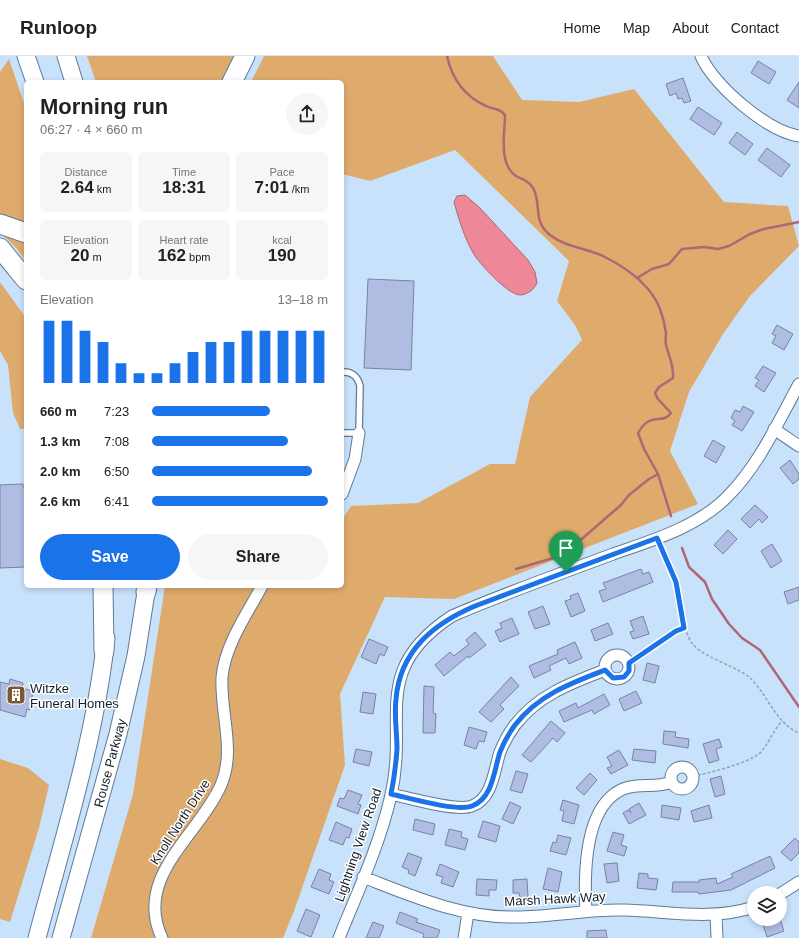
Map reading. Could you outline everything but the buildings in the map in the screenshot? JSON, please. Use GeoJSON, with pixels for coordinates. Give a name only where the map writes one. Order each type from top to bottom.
{"type":"FeatureCollection","features":[{"type":"Feature","properties":{"kind":"highway"},"geometry":{"type":"LineString","coordinates":[[233,80],[245,56]]}},
{"type":"Feature","properties":{"kind":"highway"},"geometry":{"type":"LineString","coordinates":[[0,224],[24,232]]}},
{"type":"Feature","properties":{"kind":"highway"},"geometry":{"type":"LineString","coordinates":[[0,248],[24,278]]}},
{"type":"Feature","properties":{"kind":"highway"},"geometry":{"type":"LineString","coordinates":[[103,588],[104,651]]}},
{"type":"Feature","properties":{"kind":"main road"},"geometry":{"type":"LineString","coordinates":[[26,56],[34,80]]}},
{"type":"Feature","properties":{"kind":"main road"},"geometry":{"type":"LineString","coordinates":[[66,56],[73,80]]}},
{"type":"Feature","properties":{"kind":"main road","name":"Rouse Parkway"},"geometry":{"type":"LineString","coordinates":[[37,938],[91,726],[104,651],[111,588]]}},
{"type":"Feature","properties":{"kind":"main road","name":"Rouse Parkway"},"geometry":{"type":"LineString","coordinates":[[61,938],[118,734],[136,656],[147,588]]}},
{"type":"Feature","properties":{"kind":"street"},"geometry":{"type":"LineString","coordinates":[[701,56],[713,76],[729,93],[765,120],[781,129],[799,136]]}},
{"type":"Feature","properties":{"kind":"street","name":"Lightning View Road"},"geometry":{"type":"LineString","coordinates":[[339,938],[363,877],[391,794],[396,769],[396,700],[398,685],[413,651],[424,637],[452,616],[475,606],[657,538],[692,523],[728,497],[751,469],[799,384]]}},
{"type":"Feature","properties":{"kind":"street"},"geometry":{"type":"LineString","coordinates":[[774,429],[799,446]]}},
{"type":"Feature","properties":{"kind":"street"},"geometry":{"type":"LineString","coordinates":[[344,489],[355,459],[359,433]]}},
{"type":"Feature","properties":{"kind":"street","name":"Knoll North Drive"},"geometry":{"type":"LineString","coordinates":[[162,938],[156,911],[159,884],[170,859],[207,811],[222,784],[227,759],[222,695],[224,667],[230,649],[261,588]]}},
{"type":"Feature","properties":{"kind":"street"},"geometry":{"type":"LineString","coordinates":[[616,654],[624,656],[629,663],[627,674],[621,679],[609,677],[605,670],[608,658],[616,654]]}},
{"type":"Feature","properties":{"kind":"street"},"geometry":{"type":"LineString","coordinates":[[391,794],[458,808],[474,806],[481,801],[488,791],[501,749],[524,715],[534,705],[560,688],[605,670]]}},
{"type":"Feature","properties":{"kind":"street"},"geometry":{"type":"LineString","coordinates":[[678,767],[689,769],[693,776],[692,783],[683,789],[676,788],[671,782],[672,771],[678,767]]}},
{"type":"Feature","properties":{"kind":"street"},"geometry":{"type":"LineString","coordinates":[[586,910],[584,882],[586,867],[594,825],[604,804],[612,795],[631,786],[642,784],[664,785],[671,782]]}},
{"type":"Feature","properties":{"kind":"street","name":"Marsh Hawk Way"},"geometry":{"type":"LineString","coordinates":[[363,877],[414,896],[468,913],[514,917],[586,910],[716,915],[747,909]]}},
{"type":"Feature","properties":{"kind":"street"},"geometry":{"type":"LineString","coordinates":[[787,890],[799,882]]}},
{"type":"Feature","properties":{"kind":"street"},"geometry":{"type":"LineString","coordinates":[[464,938],[468,913]]}},
{"type":"Feature","properties":{"kind":"street"},"geometry":{"type":"LineString","coordinates":[[716,915],[717,938]]}},
{"type":"Feature","properties":{"kind":"lane"},"geometry":{"type":"LineString","coordinates":[[344,372],[350,372],[359,381],[360,386],[359,433],[344,433]]}},
{"type":"Feature","properties":{"kind":"path"},"geometry":{"type":"LineString","coordinates":[[657,538],[676,582],[684,628],[690,642],[695,647],[741,671],[750,679],[782,721],[790,729],[799,733]]}},
{"type":"Feature","properties":{"kind":"path"},"geometry":{"type":"LineString","coordinates":[[629,663],[676,631],[684,628]]}},
{"type":"Feature","properties":{"kind":"path"},"geometry":{"type":"LineString","coordinates":[[693,776],[726,768],[756,757],[764,748],[782,721]]}},
{"type":"Feature","properties":{"kind":"shaded area"},"geometry":{"type":"Polygon","coordinates":[[[87,56],[234,56],[222,80],[95,80],[87,56]]]}},
{"type":"Feature","properties":{"kind":"shaded area"},"geometry":{"type":"Polygon","coordinates":[[[264,56],[493,56],[522,100],[579,102],[634,89],[724,202],[788,206],[799,246],[750,296],[723,334],[689,392],[670,451],[698,504],[454,599],[385,597],[340,694],[345,765],[294,911],[283,938],[91,938],[133,794],[165,588],[344,588],[344,517],[351,506],[418,503],[490,464],[515,464],[530,397],[582,340],[575,325],[557,301],[569,261],[455,150],[370,181],[344,174],[344,80],[252,80],[264,56]]]}},
{"type":"Feature","properties":{"kind":"shaded area"},"geometry":{"type":"Polygon","coordinates":[[[9,59],[24,103],[24,226],[0,218],[0,72],[9,59]]]}},
{"type":"Feature","properties":{"kind":"shaded area"},"geometry":{"type":"Polygon","coordinates":[[[465,195],[479,207],[528,260],[535,272],[537,283],[529,292],[521,295],[516,294],[503,286],[489,273],[471,250],[460,223],[454,202],[457,196],[465,195]]]}},
{"type":"Feature","properties":{"kind":"shaded area"},"geometry":{"type":"Polygon","coordinates":[[[0,232],[24,238],[24,258],[0,232]]]}},
{"type":"Feature","properties":{"kind":"shaded area"},"geometry":{"type":"Polygon","coordinates":[[[0,282],[24,315],[24,429],[20,429],[13,413],[8,365],[0,351],[0,282]]]}},
{"type":"Feature","properties":{"kind":"shaded area"},"geometry":{"type":"Polygon","coordinates":[[[0,759],[28,768],[49,785],[39,828],[10,922],[0,919],[0,759]]]}},
{"type":"Feature","properties":{"kind":"waterway"},"geometry":{"type":"LineString","coordinates":[[447,56],[452,72],[465,92],[478,102],[503,112],[505,115],[504,147],[507,164],[510,171],[527,182],[533,188],[536,194],[539,218],[544,230],[562,242],[596,253],[620,266],[644,285],[656,300],[664,321],[666,344],[672,365],[673,378],[659,387],[655,393],[658,399],[671,413],[668,417],[647,422],[638,433],[644,449],[658,474],[671,516]]}},
{"type":"Feature","properties":{"kind":"waterway"},"geometry":{"type":"LineString","coordinates":[[637,278],[652,269],[669,264],[682,249],[705,247],[718,249],[729,246],[750,234],[764,229],[799,222]]}},
{"type":"Feature","properties":{"kind":"waterway"},"geometry":{"type":"LineString","coordinates":[[516,569],[560,556],[569,550],[621,505],[629,495],[649,479],[658,474]]}},
{"type":"Feature","properties":{"kind":"waterway"},"geometry":{"type":"LineString","coordinates":[[682,548],[689,567],[705,582],[712,599],[729,624],[742,638],[760,650],[799,707]]}},
{"type":"Feature","properties":{"kind":"place","name":"Witzke Funeral Homes"},"geometry":{"type":"Point","coordinates":[16,695]}},
{"type":"Feature","properties":{"kind":"route"},"geometry":{"type":"LineString","coordinates":[[657,538],[673,572],[676,582],[684,628],[676,631],[664,639],[637,660],[629,663],[629,671],[621,679],[609,677],[605,670],[560,688],[534,705],[507,737],[501,749],[490,787],[481,801],[474,806],[458,808],[391,794],[396,769],[396,700],[398,685],[413,651],[424,637],[452,616],[566,572],[657,538]]}}]}
